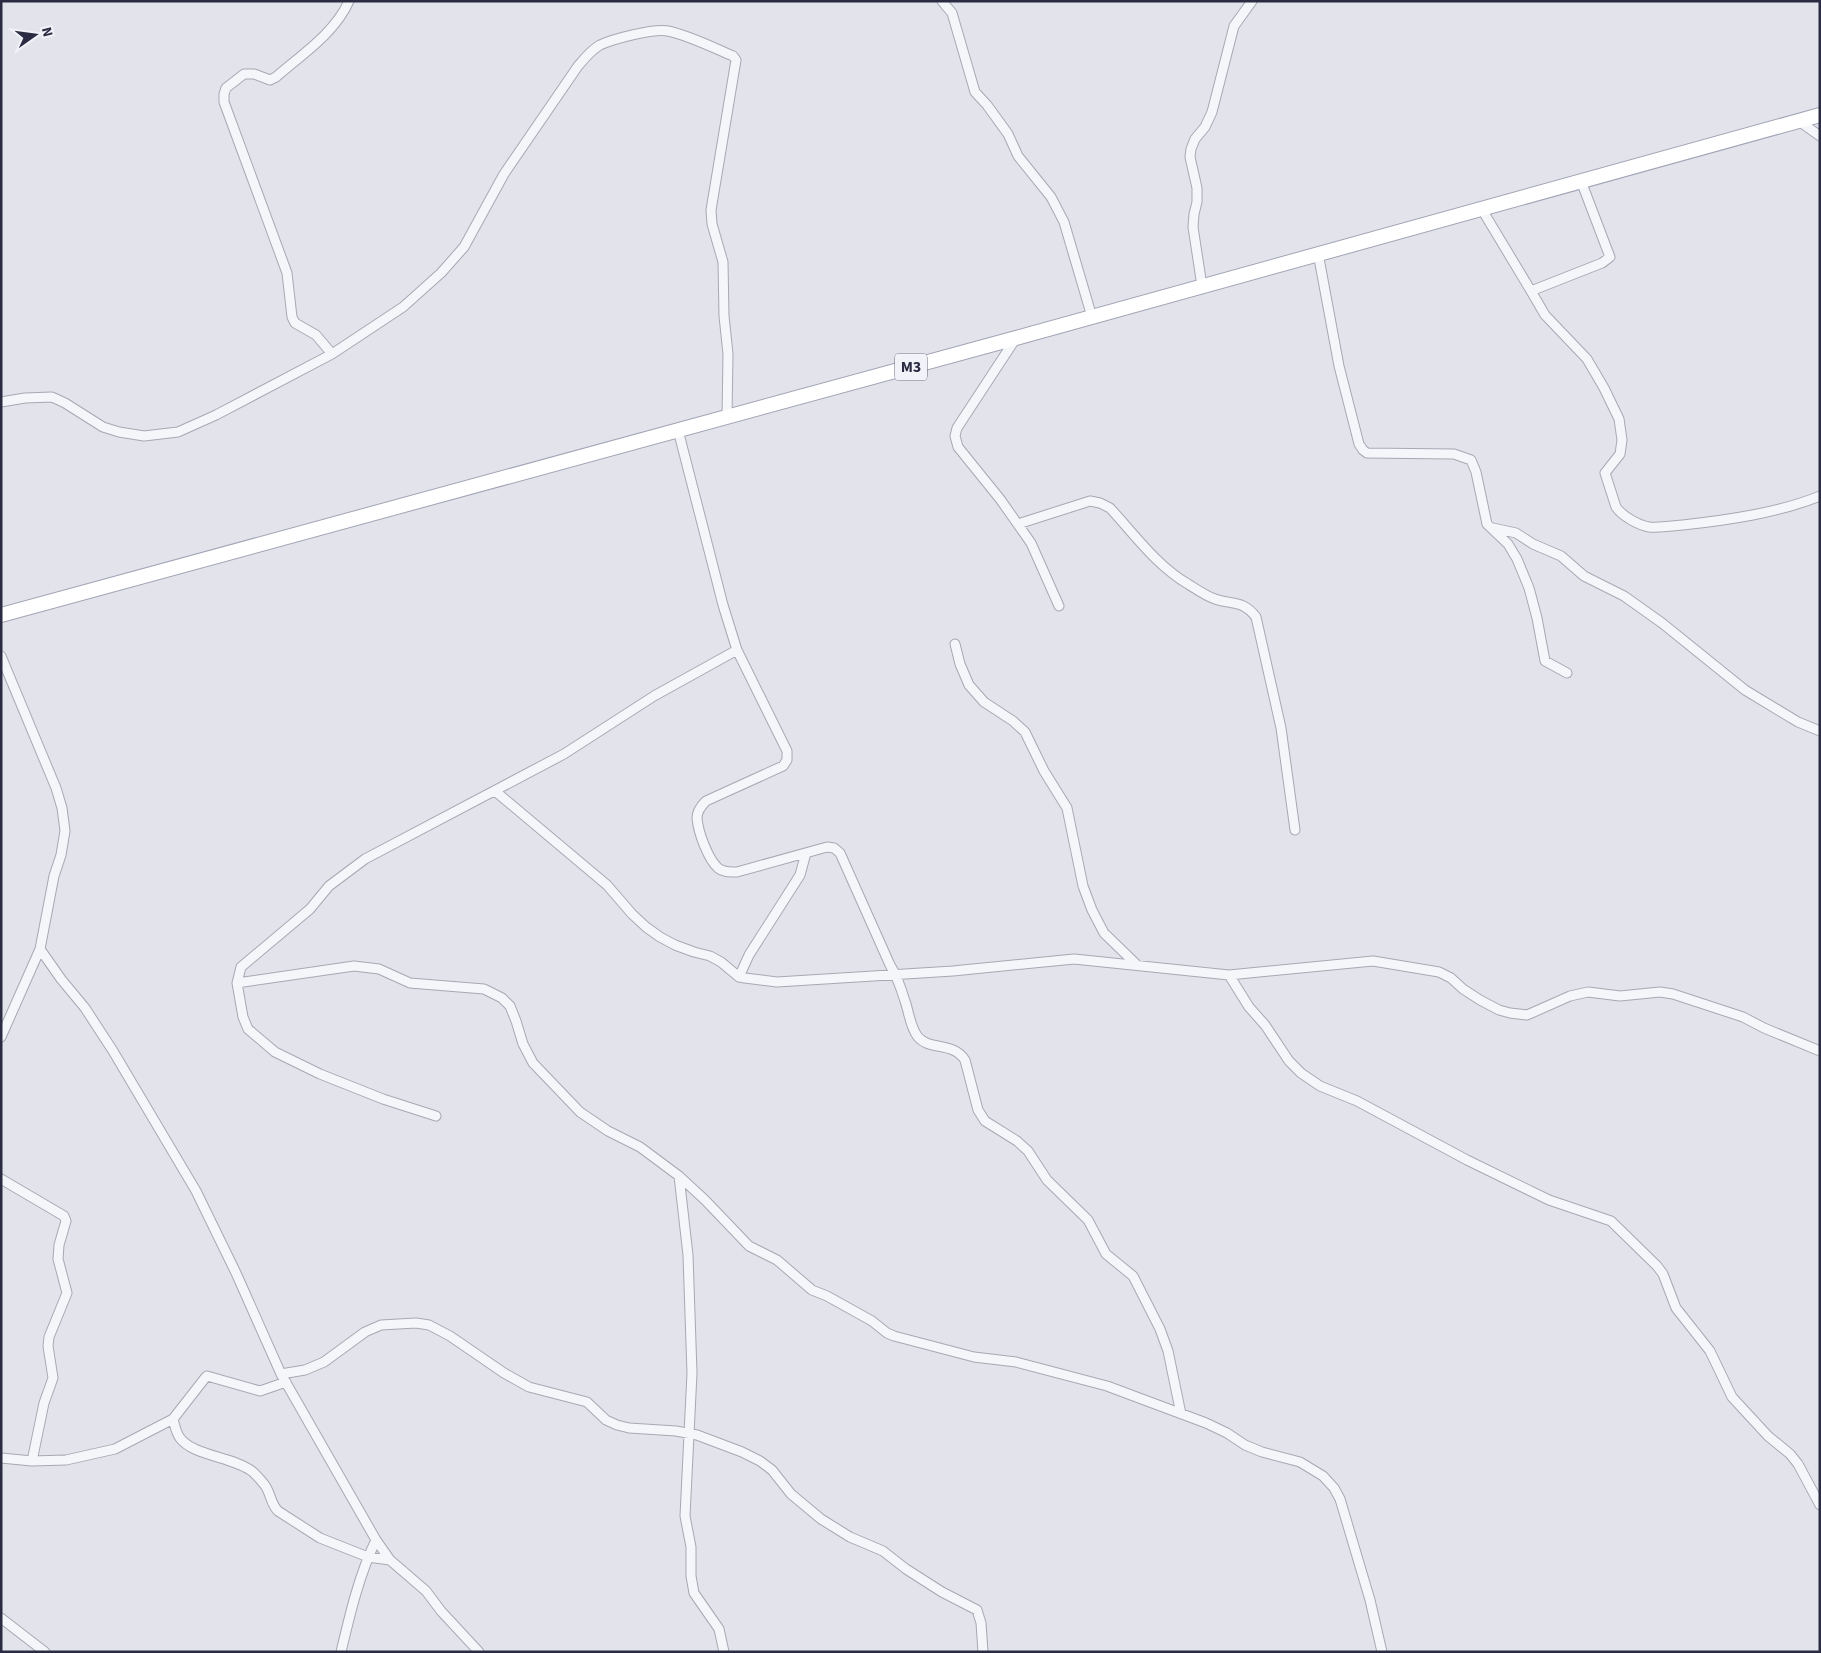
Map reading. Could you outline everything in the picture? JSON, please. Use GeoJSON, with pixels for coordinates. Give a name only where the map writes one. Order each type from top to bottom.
{"type":"FeatureCollection","features":[{"type":"Feature","properties":{"kind":"main road","name":"M3"},"geometry":{"type":"LineString","coordinates":[[1,615],[1016,338],[1820,115]]}},
{"type":"Feature","properties":{"kind":"street"},"geometry":{"type":"LineString","coordinates":[[332,354],[316,335],[295,323],[292,316],[287,273],[224,102],[224,94],[226,88],[244,74],[254,74],[270,80],[276,77],[330,30],[345,9],[348,1]]}},
{"type":"Feature","properties":{"kind":"street"},"geometry":{"type":"LineString","coordinates":[[942,1],[952,14],[975,92],[1008,134],[1018,156],[1051,197],[1064,222],[1092,317]]}},
{"type":"Feature","properties":{"kind":"street"},"geometry":{"type":"LineString","coordinates":[[1202,286],[1193,227],[1197,188],[1190,157],[1191,149],[1212,112],[1234,26],[1252,1]]}},
{"type":"Feature","properties":{"kind":"street"},"geometry":{"type":"LineString","coordinates":[[1,402],[25,398],[52,397],[103,426],[119,432],[144,436],[178,432],[216,415],[332,354],[403,307],[441,273],[464,247],[504,174],[578,66],[589,53],[599,45],[613,40],[656,30],[668,31],[733,56],[736,60],[711,210],[712,224],[723,262],[724,316],[728,354],[727,417]]}},
{"type":"Feature","properties":{"kind":"street"},"geometry":{"type":"LineString","coordinates":[[1799,121],[1820,136]]}},
{"type":"Feature","properties":{"kind":"street"},"geometry":{"type":"LineString","coordinates":[[1531,291],[1602,264],[1610,257],[1580,181]]}},
{"type":"Feature","properties":{"kind":"street"},"geometry":{"type":"LineString","coordinates":[[1481,208],[1546,315],[1587,359],[1619,419],[1622,440],[1620,454],[1605,473],[1612,499],[1619,512],[1647,527],[1659,527],[1698,523],[1758,513],[1820,496]]}},
{"type":"Feature","properties":{"kind":"street"},"geometry":{"type":"LineString","coordinates":[[1318,253],[1339,366],[1359,444],[1367,453],[1454,454],[1468,457],[1471,460],[1476,472],[1487,524],[1508,544],[1517,559],[1529,588],[1537,618],[1544,661],[1567,673]]}},
{"type":"Feature","properties":{"kind":"street"},"geometry":{"type":"LineString","coordinates":[[1016,338],[969,407],[957,428],[955,436],[958,447],[982,475],[1031,543],[1059,606]]}},
{"type":"Feature","properties":{"kind":"street"},"geometry":{"type":"LineString","coordinates":[[678,430],[723,605],[738,650],[787,751],[787,760],[783,766],[706,801],[700,808],[697,817],[703,845],[718,868],[727,872],[737,872],[827,847],[834,848],[840,853],[896,975],[912,1026],[918,1037],[924,1042],[951,1048],[962,1055],[978,1110],[985,1121],[1017,1141],[1028,1151],[1047,1180],[1088,1220],[1106,1254],[1133,1276],[1160,1329],[1168,1351],[1181,1414]]}},
{"type":"Feature","properties":{"kind":"street"},"geometry":{"type":"LineString","coordinates":[[1018,524],[1090,501],[1100,503],[1110,508],[1160,563],[1186,583],[1214,599],[1242,604],[1250,609],[1256,617],[1281,728],[1295,830]]}},
{"type":"Feature","properties":{"kind":"street"},"geometry":{"type":"LineString","coordinates":[[1493,528],[1516,533],[1533,544],[1561,556],[1584,576],[1624,596],[1662,623],[1745,690],[1798,722],[1820,731]]}},
{"type":"Feature","properties":{"kind":"street"},"geometry":{"type":"LineString","coordinates":[[955,644],[960,664],[970,685],[984,702],[1025,732],[1044,771],[1067,808],[1084,886],[1092,910],[1104,933],[1137,965]]}},
{"type":"Feature","properties":{"kind":"street"},"geometry":{"type":"LineString","coordinates":[[436,1116],[384,1099],[320,1074],[275,1052],[248,1029],[243,1017],[237,983],[241,967],[310,909],[329,886],[358,865],[415,832],[564,754],[654,696],[738,650]]}},
{"type":"Feature","properties":{"kind":"street"},"geometry":{"type":"LineString","coordinates":[[1,656],[56,788],[62,808],[65,831],[40,948],[1,1038]]}},
{"type":"Feature","properties":{"kind":"street"},"geometry":{"type":"LineString","coordinates":[[495,791],[607,885],[632,914],[660,937],[675,945],[710,956],[739,976],[777,982],[896,975],[1074,959],[1230,975],[1373,961],[1439,972],[1451,978],[1463,989],[1480,1000],[1499,1010],[1520,1015],[1526,1015],[1570,996],[1588,992],[1620,996],[1660,992],[1673,994],[1743,1017],[1764,1028],[1820,1051]]}},
{"type":"Feature","properties":{"kind":"street"},"geometry":{"type":"LineString","coordinates":[[739,976],[749,954],[800,875],[806,853]]}},
{"type":"Feature","properties":{"kind":"street"},"geometry":{"type":"LineString","coordinates":[[40,948],[61,979],[85,1008],[113,1050],[196,1191],[284,1378],[376,1540],[390,1560],[426,1591],[441,1611],[478,1652]]}},
{"type":"Feature","properties":{"kind":"street"},"geometry":{"type":"LineString","coordinates":[[237,983],[354,966],[379,969],[410,983],[484,990],[502,998],[510,1006],[523,1044],[533,1062],[580,1112],[608,1131],[640,1147],[679,1176],[749,1246],[777,1260],[812,1290],[827,1296],[872,1321],[887,1333],[974,1357],[1016,1362],[1107,1386],[1227,1433],[1236,1440],[1262,1452],[1300,1462],[1323,1476],[1334,1488],[1340,1500],[1370,1600],[1382,1652]]}},
{"type":"Feature","properties":{"kind":"street"},"geometry":{"type":"LineString","coordinates":[[1230,975],[1249,1006],[1265,1025],[1289,1061],[1301,1073],[1320,1086],[1357,1101],[1549,1200],[1615,1223],[1657,1266],[1676,1308],[1710,1351],[1732,1397],[1768,1436],[1798,1464],[1820,1506]]}},
{"type":"Feature","properties":{"kind":"street"},"geometry":{"type":"LineString","coordinates":[[679,1176],[687,1242],[692,1373],[685,1516],[691,1547],[692,1586],[698,1601],[719,1629],[724,1652]]}},
{"type":"Feature","properties":{"kind":"street"},"geometry":{"type":"LineString","coordinates":[[1,1179],[64,1216],[66,1221],[59,1245],[58,1259],[67,1293],[49,1336],[48,1346],[53,1378],[44,1403],[32,1461]]}},
{"type":"Feature","properties":{"kind":"street"},"geometry":{"type":"LineString","coordinates":[[1,1458],[32,1461],[66,1460],[115,1450],[173,1419],[204,1378],[208,1376],[260,1391],[284,1378],[324,1362],[365,1332],[381,1325],[429,1325],[450,1336],[504,1373],[529,1387],[587,1402],[606,1420],[618,1425],[629,1428],[676,1431],[689,1434],[742,1452],[760,1461],[772,1470],[791,1494],[822,1519],[850,1537],[883,1551],[927,1583],[977,1610],[984,1652]]}},
{"type":"Feature","properties":{"kind":"street"},"geometry":{"type":"LineString","coordinates":[[173,1419],[177,1434],[184,1443],[212,1455],[239,1463],[253,1472],[266,1486],[274,1507],[278,1511],[320,1538],[368,1557],[390,1560]]}},
{"type":"Feature","properties":{"kind":"street"},"geometry":{"type":"LineString","coordinates":[[341,1652],[350,1612],[368,1557],[376,1540]]}},
{"type":"Feature","properties":{"kind":"street"},"geometry":{"type":"LineString","coordinates":[[1,1618],[41,1650]]}}]}
